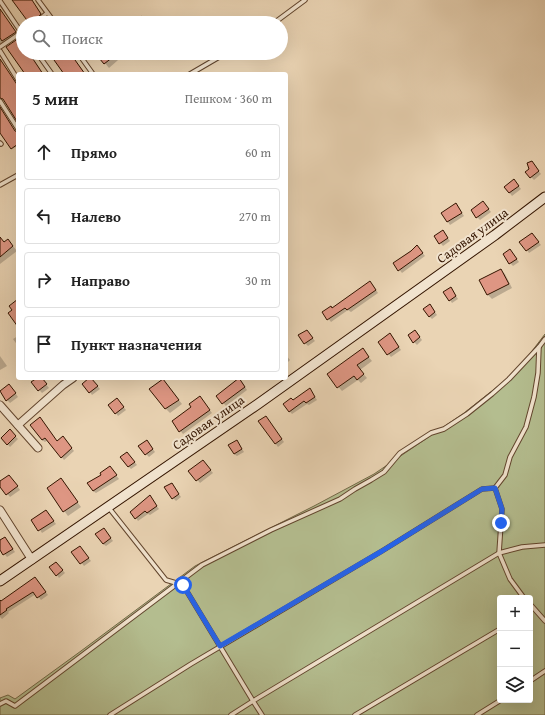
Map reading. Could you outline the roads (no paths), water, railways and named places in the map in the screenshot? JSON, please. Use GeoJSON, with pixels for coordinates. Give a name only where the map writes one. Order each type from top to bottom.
{"type":"FeatureCollection","features":[{"type":"Feature","properties":{"kind":"main road","name":"Садовая улица"},"geometry":{"type":"LineString","coordinates":[[0,581],[271,395],[495,236],[545,197]]}},
{"type":"Feature","properties":{"kind":"street"},"geometry":{"type":"LineString","coordinates":[[18,425],[70,380]]}},
{"type":"Feature","properties":{"kind":"street"},"geometry":{"type":"LineString","coordinates":[[0,405],[38,448]]}},
{"type":"Feature","properties":{"kind":"street"},"geometry":{"type":"LineString","coordinates":[[0,510],[32,560]]}},
{"type":"Feature","properties":{"kind":"lane"},"geometry":{"type":"LineString","coordinates":[[38,0],[50,16]]}},
{"type":"Feature","properties":{"kind":"lane"},"geometry":{"type":"LineString","coordinates":[[283,16],[305,0]]}},
{"type":"Feature","properties":{"kind":"lane"},"geometry":{"type":"LineString","coordinates":[[0,1],[16,24]]}},
{"type":"Feature","properties":{"kind":"lane"},"geometry":{"type":"LineString","coordinates":[[44,16],[48,13]]}},
{"type":"Feature","properties":{"kind":"lane"},"geometry":{"type":"LineString","coordinates":[[0,47],[16,37]]}},
{"type":"Feature","properties":{"kind":"lane"},"geometry":{"type":"LineString","coordinates":[[0,51],[16,77]]}},
{"type":"Feature","properties":{"kind":"lane"},"geometry":{"type":"LineString","coordinates":[[42,60],[51,72]]}},
{"type":"Feature","properties":{"kind":"lane"},"geometry":{"type":"LineString","coordinates":[[83,60],[92,72]]}},
{"type":"Feature","properties":{"kind":"lane"},"geometry":{"type":"LineString","coordinates":[[193,72],[214,60]]}},
{"type":"Feature","properties":{"kind":"lane"},"geometry":{"type":"LineString","coordinates":[[0,101],[16,126]]}},
{"type":"Feature","properties":{"kind":"lane"},"geometry":{"type":"LineString","coordinates":[[0,185],[16,176]]}},
{"type":"Feature","properties":{"kind":"lane"},"geometry":{"type":"LineString","coordinates":[[0,704],[6,701],[15,706],[202,565],[271,530],[340,499],[384,472],[400,453],[431,433],[444,429],[467,414],[492,394],[509,379],[545,339]]}},
{"type":"Feature","properties":{"kind":"lane"},"geometry":{"type":"LineString","coordinates":[[110,715],[220,646],[375,555],[482,489],[495,488],[505,475],[510,457],[526,427],[534,397],[538,373],[539,347]]}},
{"type":"Feature","properties":{"kind":"lane"},"geometry":{"type":"LineString","coordinates":[[495,488],[502,509],[499,553],[510,579],[522,595]]}},
{"type":"Feature","properties":{"kind":"lane"},"geometry":{"type":"LineString","coordinates":[[108,507],[166,580],[183,585],[262,715]]}},
{"type":"Feature","properties":{"kind":"lane"},"geometry":{"type":"LineString","coordinates":[[231,715],[499,553],[522,547],[545,545]]}},
{"type":"Feature","properties":{"kind":"lane"},"geometry":{"type":"LineString","coordinates":[[534,609],[545,621]]}},
{"type":"Feature","properties":{"kind":"lane"},"geometry":{"type":"LineString","coordinates":[[355,715],[497,631]]}},
{"type":"Feature","properties":{"kind":"lane"},"geometry":{"type":"LineString","coordinates":[[533,679],[545,672]]}},
{"type":"Feature","properties":{"kind":"lane"},"geometry":{"type":"LineString","coordinates":[[477,715],[497,702]]}}]}
